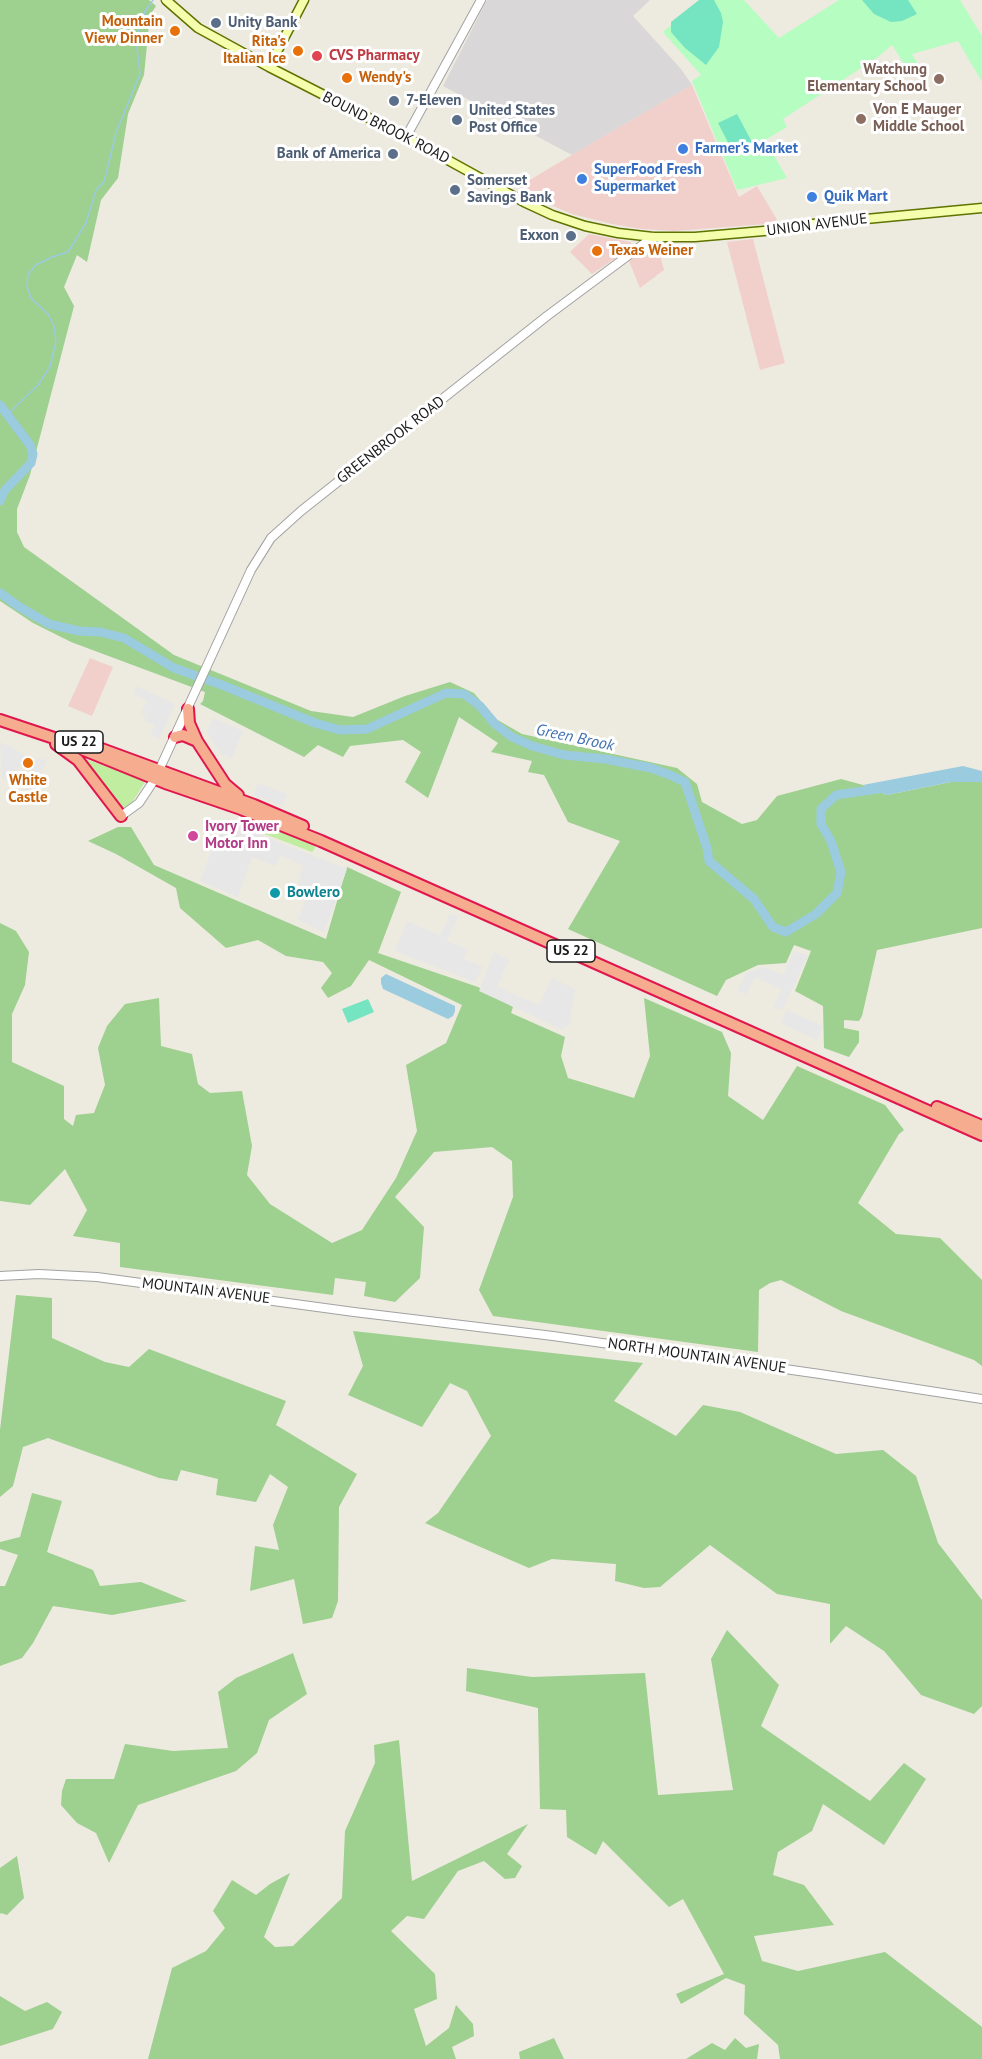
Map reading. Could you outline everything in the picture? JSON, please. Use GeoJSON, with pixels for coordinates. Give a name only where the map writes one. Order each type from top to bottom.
{"type":"FeatureCollection","features":[{"type":"Feature","properties":{"kind":"highway"},"geometry":{"type":"LineString","coordinates":[[188,709],[189,723],[197,741],[225,784],[254,805]]}},
{"type":"Feature","properties":{"kind":"highway","name":"US 22"},"geometry":{"type":"LineString","coordinates":[[0,713],[321,841],[982,1135]]}},
{"type":"Feature","properties":{"kind":"highway","name":"US 22"},"geometry":{"type":"LineString","coordinates":[[0,720],[157,774]]}},
{"type":"Feature","properties":{"kind":"highway"},"geometry":{"type":"LineString","coordinates":[[27,729],[61,747],[78,760],[121,816]]}},
{"type":"Feature","properties":{"kind":"highway"},"geometry":{"type":"LineString","coordinates":[[175,737],[183,735],[197,741]]}},
{"type":"Feature","properties":{"kind":"highway"},"geometry":{"type":"LineString","coordinates":[[157,774],[254,805],[427,879],[982,1126]]}},
{"type":"Feature","properties":{"kind":"main road"},"geometry":{"type":"LineString","coordinates":[[269,68],[304,0]]}},
{"type":"Feature","properties":{"kind":"main road","name":"BOUND BROOK ROAD"},"geometry":{"type":"LineString","coordinates":[[166,1],[198,28],[269,68],[406,137],[518,199],[552,215],[599,229],[653,237]]}},
{"type":"Feature","properties":{"kind":"main road","name":"UNION AVENUE"},"geometry":{"type":"LineString","coordinates":[[653,237],[714,236],[775,230],[792,226],[982,208]]}},
{"type":"Feature","properties":{"kind":"street"},"geometry":{"type":"LineString","coordinates":[[406,137],[481,0]]}},
{"type":"Feature","properties":{"kind":"street","name":"GREENBROOK ROAD"},"geometry":{"type":"LineString","coordinates":[[121,816],[139,802],[157,774],[258,557],[277,532],[538,323],[653,237]]}},
{"type":"Feature","properties":{"kind":"street","name":"MOUNTAIN AVENUE"},"geometry":{"type":"LineString","coordinates":[[0,1276],[39,1274],[97,1277],[412,1319]]}},
{"type":"Feature","properties":{"kind":"street","name":"NORTH MOUNTAIN AVENUE"},"geometry":{"type":"LineString","coordinates":[[412,1319],[554,1336],[982,1399]]}},
{"type":"Feature","properties":{"kind":"shaded area"},"geometry":{"type":"Polygon","coordinates":[[[487,0],[650,0],[633,16],[681,69],[692,85],[572,155],[443,86],[487,0]]]}},
{"type":"Feature","properties":{"kind":"shaded area"},"geometry":{"type":"Polygon","coordinates":[[[692,85],[739,197],[757,186],[779,223],[674,231],[642,229],[572,214],[518,191],[520,186],[692,85]]]}},
{"type":"Feature","properties":{"kind":"shaded area"},"geometry":{"type":"Polygon","coordinates":[[[589,234],[631,242],[632,247],[592,274],[570,252],[589,234]]]}},
{"type":"Feature","properties":{"kind":"shaded area"},"geometry":{"type":"Polygon","coordinates":[[[753,239],[785,363],[760,370],[727,242],[753,239]]]}},
{"type":"Feature","properties":{"kind":"shaded area"},"geometry":{"type":"Polygon","coordinates":[[[658,247],[664,270],[640,288],[629,261],[658,247]]]}},
{"type":"Feature","properties":{"kind":"shaded area"},"geometry":{"type":"Polygon","coordinates":[[[90,658],[113,667],[92,716],[68,706],[90,658]]]}},
{"type":"Feature","properties":{"kind":"shaded area"},"geometry":{"type":"Polygon","coordinates":[[[136,686],[175,704],[159,739],[151,735],[155,725],[144,720],[146,716],[141,713],[147,701],[134,694],[136,686]]]}},
{"type":"Feature","properties":{"kind":"shaded area"},"geometry":{"type":"Polygon","coordinates":[[[213,718],[243,731],[232,758],[220,754],[207,732],[213,718]]]}},
{"type":"Feature","properties":{"kind":"shaded area"},"geometry":{"type":"Polygon","coordinates":[[[0,742],[24,754],[17,772],[11,770],[10,776],[26,783],[37,758],[47,760],[32,791],[2,778],[0,742]]]}},
{"type":"Feature","properties":{"kind":"shaded area"},"geometry":{"type":"Polygon","coordinates":[[[258,783],[287,794],[282,806],[253,795],[258,783]]]}},
{"type":"Feature","properties":{"kind":"shaded area"},"geometry":{"type":"Polygon","coordinates":[[[223,820],[347,869],[324,932],[298,920],[309,890],[298,885],[303,865],[280,856],[275,866],[252,857],[238,897],[200,881],[223,820]]]}},
{"type":"Feature","properties":{"kind":"shaded area"},"geometry":{"type":"Polygon","coordinates":[[[450,914],[458,916],[447,941],[468,950],[464,959],[483,967],[475,982],[395,951],[407,921],[440,936],[450,914]]]}},
{"type":"Feature","properties":{"kind":"shaded area"},"geometry":{"type":"Polygon","coordinates":[[[794,951],[808,956],[782,1010],[774,1007],[782,989],[755,977],[746,995],[738,990],[746,973],[764,967],[783,975],[794,951]]]}},
{"type":"Feature","properties":{"kind":"shaded area"},"geometry":{"type":"Polygon","coordinates":[[[494,952],[509,960],[497,987],[539,1005],[552,978],[575,989],[569,1025],[561,1029],[479,991],[494,952]]]}},
{"type":"Feature","properties":{"kind":"shaded area"},"geometry":{"type":"Polygon","coordinates":[[[786,1010],[823,1026],[817,1040],[781,1023],[786,1010]]]}},
{"type":"Feature","properties":{"kind":"green space"},"geometry":{"type":"Polygon","coordinates":[[[0,0],[149,0],[156,6],[150,15],[144,75],[128,114],[118,178],[101,200],[87,262],[77,255],[64,287],[74,306],[30,475],[17,509],[17,532],[24,547],[174,655],[311,711],[353,717],[405,696],[450,682],[474,693],[496,719],[522,734],[677,768],[697,784],[702,802],[742,824],[757,820],[777,796],[841,779],[887,795],[951,782],[982,782],[982,928],[877,950],[862,1016],[859,1021],[844,1020],[844,1028],[859,1031],[859,1042],[849,1057],[824,1048],[823,1006],[795,991],[811,951],[794,945],[786,963],[758,965],[726,980],[717,996],[568,929],[620,841],[568,822],[544,775],[528,772],[532,761],[491,752],[498,743],[459,717],[428,798],[405,782],[421,752],[403,740],[350,746],[343,757],[318,745],[304,757],[200,704],[205,692],[71,642],[33,623],[0,601],[0,0]]]}},
{"type":"Feature","properties":{"kind":"green space"},"geometry":{"type":"Polygon","coordinates":[[[699,0],[714,0],[723,22],[719,47],[706,65],[685,48],[671,32],[671,22],[699,0]]]}},
{"type":"Feature","properties":{"kind":"green space"},"geometry":{"type":"Polygon","coordinates":[[[700,0],[744,0],[779,38],[839,0],[960,0],[982,36],[982,82],[958,41],[912,54],[918,64],[908,70],[892,45],[878,57],[783,119],[787,127],[765,140],[787,178],[737,190],[692,81],[701,75],[663,32],[700,0]]]}},
{"type":"Feature","properties":{"kind":"green space"},"geometry":{"type":"Polygon","coordinates":[[[862,0],[908,0],[917,14],[902,21],[891,22],[874,14],[862,0]]]}},
{"type":"Feature","properties":{"kind":"green space"},"geometry":{"type":"Polygon","coordinates":[[[737,114],[752,142],[733,152],[718,123],[737,114]]]}},
{"type":"Feature","properties":{"kind":"green space"},"geometry":{"type":"Polygon","coordinates":[[[85,759],[145,780],[145,782],[133,801],[125,808],[120,807],[84,761],[85,759]]]}},
{"type":"Feature","properties":{"kind":"green space"},"geometry":{"type":"Polygon","coordinates":[[[241,815],[314,845],[315,848],[312,852],[257,831],[252,837],[248,834],[241,815]]]}},
{"type":"Feature","properties":{"kind":"green space"},"geometry":{"type":"Polygon","coordinates":[[[118,827],[131,827],[154,865],[326,939],[347,867],[401,892],[378,953],[478,987],[513,1007],[511,1013],[565,1037],[561,1056],[568,1078],[634,1098],[650,1056],[644,998],[722,1032],[731,1053],[728,1096],[763,1120],[797,1066],[885,1105],[904,1130],[899,1134],[858,1203],[896,1234],[940,1238],[982,1280],[982,1366],[974,1360],[841,1311],[781,1280],[770,1283],[759,1290],[758,1352],[493,1316],[479,1290],[513,1197],[512,1161],[492,1147],[434,1152],[395,1197],[424,1227],[420,1278],[395,1302],[364,1296],[366,1282],[335,1278],[333,1295],[120,1267],[120,1243],[73,1236],[87,1210],[65,1169],[30,1205],[0,1201],[0,923],[16,931],[29,952],[25,985],[12,1014],[12,1062],[64,1086],[64,1119],[73,1126],[76,1115],[94,1113],[105,1085],[98,1048],[107,1026],[125,1004],[159,998],[161,1046],[192,1054],[198,1084],[210,1093],[242,1091],[252,1146],[247,1175],[270,1204],[332,1243],[362,1230],[396,1178],[417,1131],[406,1065],[446,1043],[462,1005],[369,960],[351,986],[328,998],[321,988],[332,973],[323,962],[286,956],[258,940],[226,948],[180,908],[176,888],[88,841],[118,827]]]}},
{"type":"Feature","properties":{"kind":"green space"},"geometry":{"type":"Polygon","coordinates":[[[368,999],[374,1012],[348,1023],[342,1009],[368,999]]]}},
{"type":"Feature","properties":{"kind":"green space"},"geometry":{"type":"Polygon","coordinates":[[[16,1295],[52,1298],[52,1338],[105,1362],[129,1367],[149,1349],[286,1401],[276,1425],[357,1474],[339,1507],[338,1601],[332,1618],[303,1624],[294,1579],[250,1591],[255,1546],[279,1550],[273,1525],[288,1487],[270,1474],[256,1502],[216,1495],[218,1479],[181,1470],[177,1481],[159,1478],[48,1438],[23,1447],[13,1486],[0,1497],[0,1430],[16,1295]]]}},
{"type":"Feature","properties":{"kind":"green space"},"geometry":{"type":"Polygon","coordinates":[[[353,1331],[643,1363],[614,1401],[676,1436],[703,1405],[740,1412],[836,1454],[883,1450],[916,1476],[938,1543],[982,1600],[982,1706],[974,1714],[921,1695],[884,1651],[846,1626],[830,1644],[830,1604],[777,1594],[710,1545],[660,1587],[644,1588],[615,1581],[616,1564],[552,1559],[529,1568],[425,1523],[438,1513],[491,1436],[467,1391],[450,1383],[422,1427],[348,1395],[363,1366],[353,1331]]]}},
{"type":"Feature","properties":{"kind":"green space"},"geometry":{"type":"Polygon","coordinates":[[[32,1493],[62,1501],[47,1552],[93,1570],[100,1586],[141,1582],[187,1601],[112,1615],[53,1606],[22,1658],[0,1666],[0,1586],[5,1586],[18,1555],[0,1549],[0,1542],[20,1537],[32,1493]]]}},
{"type":"Feature","properties":{"kind":"green space"},"geometry":{"type":"Polygon","coordinates":[[[727,1630],[779,1685],[761,1726],[870,1801],[904,1763],[926,1779],[884,1845],[823,1804],[812,1831],[778,1852],[773,1875],[804,1885],[834,1925],[754,1936],[762,1961],[798,1971],[885,1952],[982,2027],[982,2059],[780,2059],[778,2045],[744,2014],[745,1985],[726,1978],[681,2004],[676,1994],[724,1974],[683,1899],[669,1907],[603,1841],[596,1855],[567,1837],[566,1810],[540,1809],[538,1708],[466,1691],[467,1668],[532,1677],[645,1673],[658,1795],[733,1790],[711,1659],[727,1630]]]}},
{"type":"Feature","properties":{"kind":"green space"},"geometry":{"type":"Polygon","coordinates":[[[293,1653],[307,1694],[269,1720],[257,1753],[236,1771],[138,1805],[109,1863],[96,1833],[77,1823],[61,1805],[66,1779],[114,1779],[125,1744],[173,1751],[228,1748],[218,1692],[236,1678],[293,1653]]]}},
{"type":"Feature","properties":{"kind":"green space"},"geometry":{"type":"Polygon","coordinates":[[[399,1740],[412,1881],[528,1824],[507,1854],[522,1866],[515,1878],[505,1879],[484,1861],[458,1871],[424,1919],[407,1916],[391,1931],[435,1974],[437,1999],[414,2009],[426,2046],[449,2028],[456,2005],[473,2024],[474,2036],[452,2047],[456,2059],[148,2059],[172,1968],[206,1951],[225,1928],[213,1911],[232,1880],[256,1895],[290,1873],[264,1937],[275,1947],[293,1946],[342,1898],[345,1831],[375,1763],[374,1745],[399,1740]]]}},
{"type":"Feature","properties":{"kind":"green space"},"geometry":{"type":"Polygon","coordinates":[[[17,1856],[24,1898],[7,1915],[0,1914],[0,1868],[17,1856]]]}},
{"type":"Feature","properties":{"kind":"green space"},"geometry":{"type":"Polygon","coordinates":[[[0,1996],[25,2011],[47,2002],[62,2012],[53,2029],[0,2046],[0,1996]]]}},
{"type":"Feature","properties":{"kind":"green space"},"geometry":{"type":"Polygon","coordinates":[[[554,2038],[564,2059],[520,2059],[519,2052],[554,2038]]]}},
{"type":"Feature","properties":{"kind":"green space"},"geometry":{"type":"Polygon","coordinates":[[[735,2038],[746,2048],[759,2044],[757,2059],[686,2059],[712,2043],[725,2050],[735,2038]]]}},
{"type":"Feature","properties":{"kind":"water"},"geometry":{"type":"Polygon","coordinates":[[[963,766],[982,771],[982,782],[951,782],[887,795],[863,785],[963,766]]]}},
{"type":"Feature","properties":{"kind":"water"},"geometry":{"type":"Polygon","coordinates":[[[386,974],[455,1006],[453,1016],[448,1019],[383,989],[381,978],[386,974]]]}},
{"type":"Feature","properties":{"kind":"waterway"},"geometry":{"type":"LineString","coordinates":[[7,415],[39,384],[50,366],[56,342],[54,326],[48,314],[31,298],[27,287],[28,275],[36,265],[68,252],[86,223],[96,190],[104,182],[116,133],[140,74],[137,48],[139,29],[145,11],[153,0]]}},
{"type":"Feature","properties":{"kind":"waterway","name":"Green Brook"},"geometry":{"type":"LineString","coordinates":[[0,405],[30,445],[33,454],[31,463],[5,490],[0,501]]}},
{"type":"Feature","properties":{"kind":"waterway","name":"Green Brook"},"geometry":{"type":"LineString","coordinates":[[0,593],[49,624],[124,638],[174,668],[315,723],[340,730],[367,729],[446,693],[464,694],[480,706],[495,724],[512,737],[532,746],[564,755],[605,759],[651,768],[670,775],[685,782],[707,848],[709,861],[754,899],[773,927],[786,932],[816,914],[837,893],[841,872],[831,841],[821,824],[821,809],[836,795],[884,788]]}},
{"type":"Feature","properties":{"kind":"place","name":"Unity Bank"},"geometry":{"type":"Point","coordinates":[216,23]}},
{"type":"Feature","properties":{"kind":"place","name":"Mountain View Dinner"},"geometry":{"type":"Point","coordinates":[175,31]}},
{"type":"Feature","properties":{"kind":"place","name":"Rita's Italian Ice"},"geometry":{"type":"Point","coordinates":[298,51]}},
{"type":"Feature","properties":{"kind":"place","name":"CVS Pharmacy"},"geometry":{"type":"Point","coordinates":[317,56]}},
{"type":"Feature","properties":{"kind":"place","name":"Wendy's"},"geometry":{"type":"Point","coordinates":[347,78]}},
{"type":"Feature","properties":{"kind":"place","name":"Watchung Elementary School"},"geometry":{"type":"Point","coordinates":[939,79]}},
{"type":"Feature","properties":{"kind":"place","name":"7-Eleven"},"geometry":{"type":"Point","coordinates":[394,101]}},
{"type":"Feature","properties":{"kind":"place","name":"Von E Mauger Middle School"},"geometry":{"type":"Point","coordinates":[861,119]}},
{"type":"Feature","properties":{"kind":"place","name":"United States Post Office"},"geometry":{"type":"Point","coordinates":[457,120]}},
{"type":"Feature","properties":{"kind":"place","name":"Farmer's Market"},"geometry":{"type":"Point","coordinates":[683,149]}},
{"type":"Feature","properties":{"kind":"place","name":"Bank of America"},"geometry":{"type":"Point","coordinates":[393,154]}},
{"type":"Feature","properties":{"kind":"place","name":"SuperFood Fresh Supermarket"},"geometry":{"type":"Point","coordinates":[582,179]}},
{"type":"Feature","properties":{"kind":"place","name":"Somerset Savings Bank"},"geometry":{"type":"Point","coordinates":[455,190]}},
{"type":"Feature","properties":{"kind":"place","name":"Quik Mart"},"geometry":{"type":"Point","coordinates":[812,197]}},
{"type":"Feature","properties":{"kind":"place","name":"Exxon"},"geometry":{"type":"Point","coordinates":[571,236]}},
{"type":"Feature","properties":{"kind":"place","name":"Texas Weiner"},"geometry":{"type":"Point","coordinates":[597,251]}},
{"type":"Feature","properties":{"kind":"place","name":"White Castle"},"geometry":{"type":"Point","coordinates":[28,763]}},
{"type":"Feature","properties":{"kind":"place","name":"Ivory Tower Motor Inn"},"geometry":{"type":"Point","coordinates":[193,836]}},
{"type":"Feature","properties":{"kind":"place","name":"Bowlero"},"geometry":{"type":"Point","coordinates":[275,893]}}]}
